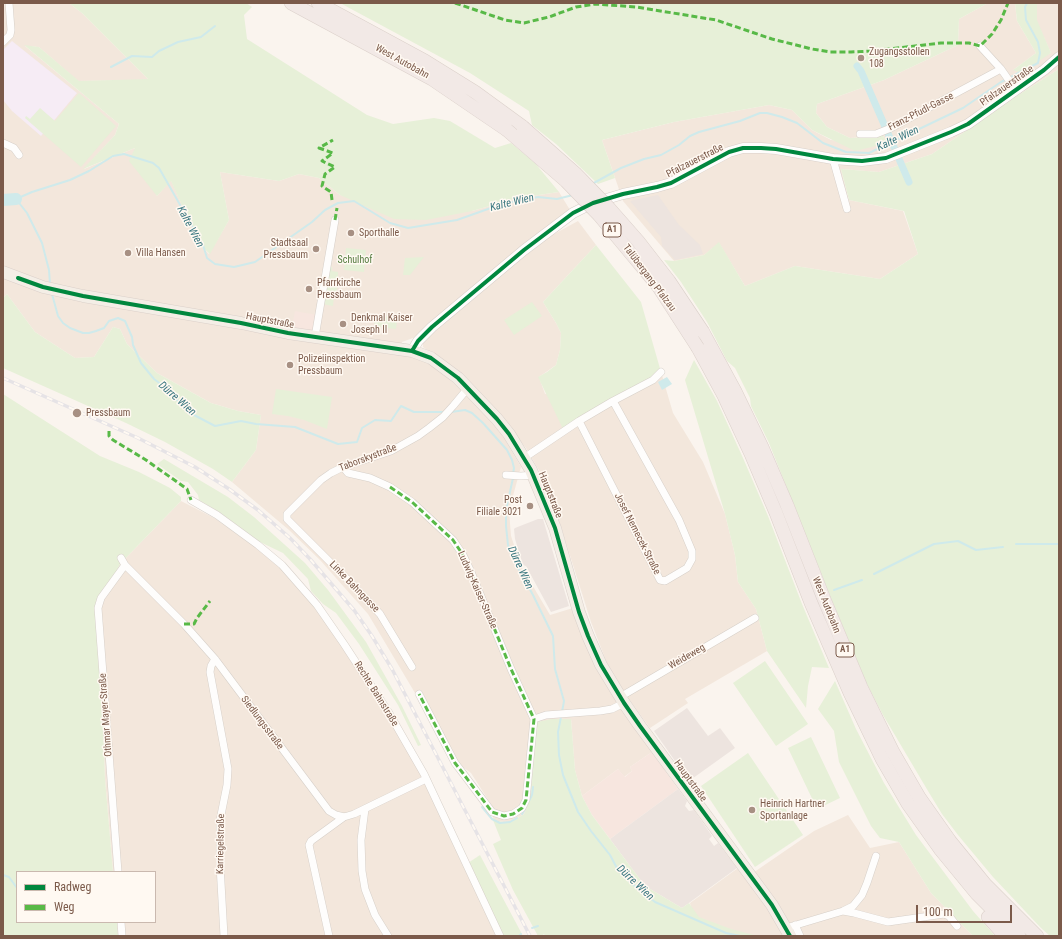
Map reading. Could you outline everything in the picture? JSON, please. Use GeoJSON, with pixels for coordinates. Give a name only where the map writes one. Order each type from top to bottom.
{"type":"FeatureCollection","features":[{"type":"Feature","properties":{"kind":"highway","name":"West Autobahn"},"geometry":{"type":"LineString","coordinates":[[291,3],[432,78],[507,130]]}},
{"type":"Feature","properties":{"kind":"highway","name":"West Autobahn"},"geometry":{"type":"LineString","coordinates":[[318,3],[425,61],[475,92],[523,127]]}},
{"type":"Feature","properties":{"kind":"highway","name":"Talübergang Pfalzau"},"geometry":{"type":"LineString","coordinates":[[523,127],[575,173],[638,241],[669,281],[703,332]]}},
{"type":"Feature","properties":{"kind":"highway","name":"Talübergang Pfalzau"},"geometry":{"type":"LineString","coordinates":[[507,130],[566,181],[600,215],[658,286],[698,348]]}},
{"type":"Feature","properties":{"kind":"highway","name":"West Autobahn"},"geometry":{"type":"LineString","coordinates":[[703,332],[735,391],[762,447],[861,687],[893,752],[919,797],[950,841],[985,884],[1037,936]]}},
{"type":"Feature","properties":{"kind":"highway","name":"West Autobahn"},"geometry":{"type":"LineString","coordinates":[[698,348],[724,396],[751,454],[811,603],[864,725],[882,759],[908,804],[948,860],[977,894],[1019,936]]}},
{"type":"Feature","properties":{"kind":"highway"},"geometry":{"type":"LineString","coordinates":[[948,860],[960,883],[1004,936]]}},
{"type":"Feature","properties":{"kind":"main road","name":"Hauptstraße"},"geometry":{"type":"LineString","coordinates":[[3,272],[43,287],[62,292],[241,323],[288,333],[412,351],[432,358],[458,378],[501,424],[524,458],[533,475],[555,528],[588,636],[601,665],[622,700],[700,809],[790,929]]}},
{"type":"Feature","properties":{"kind":"street"},"geometry":{"type":"LineString","coordinates":[[3,42],[10,35],[11,30],[9,3]]}},
{"type":"Feature","properties":{"kind":"street"},"geometry":{"type":"LineString","coordinates":[[980,46],[1002,70],[1013,86]]}},
{"type":"Feature","properties":{"kind":"street","name":"Pfalzauerstraße"},"geometry":{"type":"LineString","coordinates":[[412,351],[432,327],[524,250],[574,213],[593,203],[623,194],[671,183],[729,152],[743,148],[776,149],[833,159],[862,161],[886,158],[911,149],[968,124],[1013,86],[1044,70],[1059,57]]}},
{"type":"Feature","properties":{"kind":"street","name":"Franz-Pfudl-Gasse"},"geometry":{"type":"LineString","coordinates":[[860,134],[876,134],[891,128],[1002,70]]}},
{"type":"Feature","properties":{"kind":"street"},"geometry":{"type":"LineString","coordinates":[[3,144],[14,148],[19,155]]}},
{"type":"Feature","properties":{"kind":"street"},"geometry":{"type":"LineString","coordinates":[[833,159],[848,209]]}},
{"type":"Feature","properties":{"kind":"street"},"geometry":{"type":"LineString","coordinates":[[314,337],[335,220]]}},
{"type":"Feature","properties":{"kind":"street"},"geometry":{"type":"LineString","coordinates":[[524,458],[580,421],[652,380],[661,372]]}},
{"type":"Feature","properties":{"kind":"street","name":"Taborskystraße"},"geometry":{"type":"LineString","coordinates":[[286,514],[321,480],[343,467],[378,456],[418,436],[442,417],[468,388]]}},
{"type":"Feature","properties":{"kind":"street","name":"Josef Nemecek-Straße"},"geometry":{"type":"LineString","coordinates":[[580,421],[660,580],[665,581],[687,568],[692,559],[692,552],[679,520],[613,401]]}},
{"type":"Feature","properties":{"kind":"street","name":"Ludwig-Kaiser-Straße"},"geometry":{"type":"LineString","coordinates":[[343,467],[348,473],[370,478],[395,490],[412,502],[453,540],[463,554],[534,719],[526,800],[522,808],[513,814],[504,816],[492,812],[462,772],[452,765],[419,694]]}},
{"type":"Feature","properties":{"kind":"street","name":"Hauptstraße"},"geometry":{"type":"LineString","coordinates":[[506,475],[533,475]]}},
{"type":"Feature","properties":{"kind":"street","name":"Rechte Bahnstraße"},"geometry":{"type":"LineString","coordinates":[[191,500],[217,515],[258,544],[282,565],[317,605],[389,713],[426,779],[500,936]]}},
{"type":"Feature","properties":{"kind":"street","name":"Linke Bahngasse"},"geometry":{"type":"LineString","coordinates":[[286,514],[287,519],[380,614],[412,667]]}},
{"type":"Feature","properties":{"kind":"street","name":"Siedlungsstraße"},"geometry":{"type":"LineString","coordinates":[[121,558],[125,565],[184,624],[215,659],[321,802],[329,811],[344,817]]}},
{"type":"Feature","properties":{"kind":"street","name":"Othmar Mayer-Straße"},"geometry":{"type":"LineString","coordinates":[[118,871],[98,603],[125,565]]}},
{"type":"Feature","properties":{"kind":"street","name":"Weideweg"},"geometry":{"type":"LineString","coordinates":[[622,700],[754,618]]}},
{"type":"Feature","properties":{"kind":"street","name":"Karriegelstraße"},"geometry":{"type":"LineString","coordinates":[[215,659],[211,666],[210,672],[228,769],[227,785],[220,820],[220,865],[224,936]]}},
{"type":"Feature","properties":{"kind":"street"},"geometry":{"type":"LineString","coordinates":[[534,719],[546,715],[612,709],[622,700]]}},
{"type":"Feature","properties":{"kind":"street"},"geometry":{"type":"LineString","coordinates":[[329,936],[309,845],[344,817],[365,810],[426,779]]}},
{"type":"Feature","properties":{"kind":"street"},"geometry":{"type":"LineString","coordinates":[[365,810],[361,840],[362,871],[365,889],[375,915],[388,936]]}},
{"type":"Feature","properties":{"kind":"street"},"geometry":{"type":"LineString","coordinates":[[790,929],[843,911],[853,906],[862,895],[876,856]]}},
{"type":"Feature","properties":{"kind":"street"},"geometry":{"type":"LineString","coordinates":[[843,911],[888,922],[944,914],[949,916],[957,926]]}},
{"type":"Feature","properties":{"kind":"street"},"geometry":{"type":"LineString","coordinates":[[121,923],[122,936]]}},
{"type":"Feature","properties":{"kind":"street"},"geometry":{"type":"LineString","coordinates":[[790,929],[800,936]]}},
{"type":"Feature","properties":{"kind":"shaded area"},"geometry":{"type":"Polygon","coordinates":[[[3,3],[69,3],[83,14],[149,80],[78,81],[39,47],[25,46],[119,124],[115,135],[84,169],[135,148],[157,196],[171,180],[200,245],[209,254],[229,220],[220,172],[279,181],[299,174],[319,178],[340,195],[472,211],[518,198],[559,192],[570,210],[413,338],[402,342],[401,354],[424,361],[435,367],[463,391],[492,422],[504,438],[521,467],[509,510],[511,536],[521,566],[550,615],[573,608],[596,668],[614,698],[652,752],[630,767],[632,771],[624,777],[618,769],[582,796],[575,770],[571,719],[538,722],[530,799],[524,814],[511,822],[493,820],[494,809],[471,773],[456,762],[421,690],[415,693],[368,614],[320,560],[289,530],[232,482],[256,450],[261,415],[238,411],[211,403],[157,373],[127,344],[120,329],[113,327],[94,357],[75,358],[35,332],[7,294],[3,298],[3,3]]]}},
{"type":"Feature","properties":{"kind":"shaded area"},"geometry":{"type":"Polygon","coordinates":[[[988,3],[1015,3],[1017,21],[1036,53],[1013,70],[1051,53],[1036,20],[1037,3],[1059,3],[1059,69],[932,154],[879,172],[841,169],[849,200],[903,211],[918,254],[880,279],[795,266],[745,286],[719,243],[704,255],[674,261],[623,201],[602,140],[674,122],[769,105],[792,110],[812,130],[831,140],[887,143],[883,136],[850,138],[827,127],[816,113],[817,104],[884,80],[958,45],[959,19],[988,3]]]}},
{"type":"Feature","properties":{"kind":"shaded area"},"geometry":{"type":"Polygon","coordinates":[[[12,41],[77,93],[41,136],[12,111],[3,100],[3,50],[12,41]]]}},
{"type":"Feature","properties":{"kind":"shaded area"},"geometry":{"type":"Polygon","coordinates":[[[658,195],[679,225],[700,245],[703,254],[675,260],[662,246],[661,237],[630,201],[658,195]]]}},
{"type":"Feature","properties":{"kind":"shaded area"},"geometry":{"type":"Polygon","coordinates":[[[578,221],[596,245],[543,302],[561,333],[560,350],[556,365],[539,377],[545,394],[661,372],[673,413],[703,462],[725,514],[735,555],[738,582],[756,609],[767,651],[685,699],[688,703],[650,728],[623,691],[607,663],[591,622],[555,508],[540,472],[526,448],[489,402],[462,375],[423,347],[423,342],[534,245],[578,221]]]}},
{"type":"Feature","properties":{"kind":"shaded area"},"geometry":{"type":"Polygon","coordinates":[[[295,311],[317,315],[313,334],[291,331],[295,311]]]}},
{"type":"Feature","properties":{"kind":"shaded area"},"geometry":{"type":"Polygon","coordinates":[[[181,501],[216,519],[255,547],[280,568],[315,606],[387,714],[421,774],[496,936],[118,936],[117,923],[156,923],[156,871],[113,871],[105,779],[100,648],[100,604],[120,564],[181,501]]]}},
{"type":"Feature","properties":{"kind":"shaded area"},"geometry":{"type":"Polygon","coordinates":[[[538,519],[543,519],[569,606],[551,612],[526,566],[523,565],[515,539],[515,528],[538,519]]]}},
{"type":"Feature","properties":{"kind":"shaded area"},"geometry":{"type":"Polygon","coordinates":[[[687,708],[708,736],[720,728],[735,748],[689,781],[654,731],[687,708]]]}},
{"type":"Feature","properties":{"kind":"shaded area"},"geometry":{"type":"Polygon","coordinates":[[[652,752],[678,789],[610,839],[592,815],[582,796],[618,769],[625,777],[632,771],[630,767],[652,752]]]}},
{"type":"Feature","properties":{"kind":"shaded area"},"geometry":{"type":"Polygon","coordinates":[[[678,789],[687,801],[685,806],[689,811],[694,810],[712,836],[709,839],[714,846],[718,843],[737,868],[682,908],[645,886],[610,839],[678,789]]]}},
{"type":"Feature","properties":{"kind":"shaded area"},"geometry":{"type":"Polygon","coordinates":[[[848,815],[870,848],[899,842],[931,893],[973,936],[703,936],[694,919],[690,903],[738,868],[747,877],[814,831],[848,815]]]}},
{"type":"Feature","properties":{"kind":"green space"},"geometry":{"type":"Polygon","coordinates":[[[69,3],[246,3],[252,7],[244,15],[247,39],[367,115],[393,124],[434,118],[450,121],[495,148],[511,143],[535,163],[559,192],[518,198],[472,211],[426,220],[394,219],[340,195],[319,178],[299,174],[279,181],[220,172],[229,220],[210,254],[200,245],[171,181],[157,196],[129,161],[135,148],[83,169],[115,135],[119,124],[24,45],[39,47],[79,81],[148,79],[83,14],[69,3]]]}},
{"type":"Feature","properties":{"kind":"green space"},"geometry":{"type":"Polygon","coordinates":[[[340,3],[988,3],[959,19],[958,45],[884,80],[817,104],[816,113],[827,127],[850,138],[883,136],[888,143],[855,151],[812,130],[792,110],[769,105],[674,122],[602,140],[615,178],[598,184],[556,144],[532,125],[529,111],[470,73],[340,3]]]}},
{"type":"Feature","properties":{"kind":"green space"},"geometry":{"type":"Polygon","coordinates":[[[1015,3],[1037,3],[1037,20],[1051,53],[1021,73],[1013,70],[1036,53],[1017,21],[1015,3]]]}},
{"type":"Feature","properties":{"kind":"green space"},"geometry":{"type":"Polygon","coordinates":[[[1059,69],[1059,936],[1050,936],[993,877],[942,814],[883,715],[867,684],[769,443],[751,406],[750,398],[735,368],[727,361],[707,322],[681,282],[664,260],[674,261],[704,255],[719,242],[745,286],[795,266],[880,279],[918,254],[904,211],[849,200],[841,169],[879,172],[932,154],[1059,69]]]}},
{"type":"Feature","properties":{"kind":"green space"},"geometry":{"type":"Polygon","coordinates":[[[79,93],[116,126],[81,167],[25,118],[26,116],[30,119],[40,108],[55,121],[79,93]]]}},
{"type":"Feature","properties":{"kind":"green space"},"geometry":{"type":"Polygon","coordinates":[[[596,245],[641,302],[661,372],[564,431],[538,377],[556,365],[560,350],[561,333],[543,302],[596,245]]]}},
{"type":"Feature","properties":{"kind":"green space","name":"Schulhof"},"geometry":{"type":"Polygon","coordinates":[[[346,248],[366,250],[364,272],[344,270],[346,248]]]}},
{"type":"Feature","properties":{"kind":"green space"},"geometry":{"type":"Polygon","coordinates":[[[424,257],[410,275],[403,275],[405,258],[424,257]]]}},
{"type":"Feature","properties":{"kind":"green space"},"geometry":{"type":"Polygon","coordinates":[[[329,266],[332,267],[332,271],[338,272],[339,278],[333,306],[322,304],[329,266]]]}},
{"type":"Feature","properties":{"kind":"green space"},"geometry":{"type":"Polygon","coordinates":[[[7,294],[35,332],[75,358],[94,357],[113,327],[120,329],[127,344],[157,373],[211,403],[238,411],[261,415],[256,450],[232,482],[213,469],[165,442],[3,368],[3,298],[7,294]]]}},
{"type":"Feature","properties":{"kind":"green space"},"geometry":{"type":"Polygon","coordinates":[[[532,302],[542,316],[514,335],[504,320],[532,302]]]}},
{"type":"Feature","properties":{"kind":"green space"},"geometry":{"type":"Polygon","coordinates":[[[376,315],[393,317],[397,321],[396,329],[375,325],[376,315]]]}},
{"type":"Feature","properties":{"kind":"green space"},"geometry":{"type":"Polygon","coordinates":[[[694,360],[717,401],[743,458],[829,668],[812,667],[808,686],[806,708],[767,651],[756,609],[738,582],[735,555],[725,514],[685,380],[694,360]]]}},
{"type":"Feature","properties":{"kind":"green space"},"geometry":{"type":"Polygon","coordinates":[[[276,389],[332,397],[327,429],[304,420],[272,414],[276,389]]]}},
{"type":"Feature","properties":{"kind":"green space"},"geometry":{"type":"Polygon","coordinates":[[[3,394],[100,456],[139,472],[170,488],[181,497],[181,501],[120,564],[100,604],[100,648],[105,779],[113,871],[16,871],[16,923],[117,923],[118,936],[3,936],[3,394]]]}},
{"type":"Feature","properties":{"kind":"green space"},"geometry":{"type":"Polygon","coordinates":[[[164,459],[228,497],[254,517],[305,563],[328,590],[366,642],[402,706],[421,745],[418,746],[398,705],[359,644],[336,613],[323,604],[311,591],[308,579],[283,553],[260,542],[219,512],[199,500],[198,495],[188,482],[181,481],[157,464],[164,459]]]}},
{"type":"Feature","properties":{"kind":"green space"},"geometry":{"type":"Polygon","coordinates":[[[765,661],[808,724],[776,746],[733,683],[765,661]]]}},
{"type":"Feature","properties":{"kind":"green space"},"geometry":{"type":"Polygon","coordinates":[[[835,681],[856,729],[884,783],[916,835],[973,911],[995,936],[973,936],[931,893],[899,842],[880,838],[871,826],[839,762],[834,731],[818,709],[835,681]]]}},
{"type":"Feature","properties":{"kind":"green space"},"geometry":{"type":"Polygon","coordinates":[[[552,719],[571,719],[575,770],[582,796],[592,815],[645,886],[682,908],[689,903],[699,917],[731,929],[758,936],[545,936],[544,934],[542,936],[538,936],[513,890],[493,844],[501,840],[493,820],[511,822],[524,814],[530,799],[537,722],[552,719]]]}},
{"type":"Feature","properties":{"kind":"green space"},"geometry":{"type":"Polygon","coordinates":[[[811,737],[840,798],[817,809],[788,748],[811,737]]]}},
{"type":"Feature","properties":{"kind":"green space","name":"Heinrich Hartner Sportanlage"},"geometry":{"type":"Polygon","coordinates":[[[748,753],[803,835],[755,867],[701,786],[748,753]]]}},
{"type":"Feature","properties":{"kind":"green space"},"geometry":{"type":"Polygon","coordinates":[[[480,855],[523,936],[504,936],[468,863],[480,855]]]}},
{"type":"Feature","properties":{"kind":"water"},"geometry":{"type":"Polygon","coordinates":[[[667,377],[672,384],[662,390],[658,382],[667,377]]]}},
{"type":"Feature","properties":{"kind":"waterway","name":"Kalte Wien"},"geometry":{"type":"LineString","coordinates":[[592,184],[621,168],[644,159],[661,155],[679,145],[690,136],[699,132],[740,121],[760,113],[767,113],[782,117],[797,123],[823,143],[846,152],[869,153],[963,108],[1001,82],[1038,63],[1040,53],[1038,42],[1026,20],[1025,7],[1027,3]]}},
{"type":"Feature","properties":{"kind":"waterway"},"geometry":{"type":"LineString","coordinates":[[111,67],[132,56],[152,57],[159,51],[178,42],[201,37],[215,26]]}},
{"type":"Feature","properties":{"kind":"waterway"},"geometry":{"type":"LineString","coordinates":[[857,66],[861,71],[909,182]]}},
{"type":"Feature","properties":{"kind":"waterway","name":"Kalte Wien"},"geometry":{"type":"LineString","coordinates":[[50,284],[49,270],[42,243],[27,213],[16,199],[32,192],[70,180],[89,171],[113,156],[124,154],[153,163],[159,168],[203,245],[207,258],[215,264],[234,267],[255,262],[312,222],[325,210],[338,203],[354,201],[390,223],[408,228],[457,220],[502,204],[538,197],[557,199],[573,195]]}},
{"type":"Feature","properties":{"kind":"waterway"},"geometry":{"type":"LineString","coordinates":[[3,200],[16,199]]}},
{"type":"Feature","properties":{"kind":"waterway","name":"Dürre Wien"},"geometry":{"type":"LineString","coordinates":[[52,294],[58,316],[63,323],[70,328],[83,333],[89,333],[104,328],[109,321],[118,318],[125,321],[141,363],[154,379],[166,388],[194,415],[215,426],[241,421],[256,424],[295,427],[338,444],[357,442],[362,428],[375,420],[391,421],[401,406],[414,412],[445,412]]}},
{"type":"Feature","properties":{"kind":"waterway","name":"Dürre Wien"},"geometry":{"type":"LineString","coordinates":[[451,412],[465,410],[472,413],[483,423],[507,450],[512,460],[514,468],[513,474]]}},
{"type":"Feature","properties":{"kind":"waterway","name":"Dürre Wien"},"geometry":{"type":"LineString","coordinates":[[513,478],[506,510],[508,545],[517,566],[553,636],[555,669],[564,701],[562,712]]}},
{"type":"Feature","properties":{"kind":"waterway"},"geometry":{"type":"LineString","coordinates":[[874,574],[934,544],[958,541],[976,550],[1003,547]]}},
{"type":"Feature","properties":{"kind":"waterway"},"geometry":{"type":"LineString","coordinates":[[1016,544],[1059,544]]}},
{"type":"Feature","properties":{"kind":"waterway"},"geometry":{"type":"LineString","coordinates":[[834,590],[862,580]]}},
{"type":"Feature","properties":{"kind":"waterway","name":"Dürre Wien"},"geometry":{"type":"LineString","coordinates":[[561,717],[558,732],[559,755],[563,775],[578,812],[610,855],[618,870],[631,883],[655,902],[726,933],[740,936]]}},
{"type":"Feature","properties":{"kind":"waterway"},"geometry":{"type":"LineString","coordinates":[[529,801],[532,795],[533,787]]}},
{"type":"Feature","properties":{"kind":"waterway"},"geometry":{"type":"LineString","coordinates":[[482,807],[492,819],[500,823],[510,822],[517,818]]}},
{"type":"Feature","properties":{"kind":"waterway"},"geometry":{"type":"LineString","coordinates":[[522,814],[525,809]]}},
{"type":"Feature","properties":{"kind":"waterway"},"geometry":{"type":"LineString","coordinates":[[3,875],[9,877],[16,887]]}},
{"type":"Feature","properties":{"kind":"waterway"},"geometry":{"type":"LineString","coordinates":[[532,928],[538,926]]}},
{"type":"Feature","properties":{"kind":"railway"},"geometry":{"type":"LineString","coordinates":[[3,378],[138,438],[195,467],[258,510],[290,538],[310,559],[354,610],[392,669],[530,936]]}},
{"type":"Feature","properties":{"kind":"marked path"},"geometry":{"type":"LineString","coordinates":[[455,3],[505,20],[524,23],[549,17],[576,7],[595,4],[636,7],[716,20],[772,39],[830,52],[871,51],[941,43],[969,43],[980,46],[992,34],[1001,20],[1008,3]]}},
{"type":"Feature","properties":{"kind":"marked path"},"geometry":{"type":"LineString","coordinates":[[332,200],[331,192],[322,186],[325,174],[335,167],[322,161],[333,153],[319,148],[333,140]]}},
{"type":"Feature","properties":{"kind":"marked path"},"geometry":{"type":"LineString","coordinates":[[335,220],[337,208]]}},
{"type":"Feature","properties":{"kind":"marked path"},"geometry":{"type":"LineString","coordinates":[[109,431],[109,436],[113,440],[146,460],[187,489],[191,500]]}},
{"type":"Feature","properties":{"kind":"marked path"},"geometry":{"type":"LineString","coordinates":[[390,487],[412,502],[453,540],[463,555],[511,669],[534,719],[526,800],[522,808],[513,814],[504,816],[492,812],[455,763],[419,694]]}},
{"type":"Feature","properties":{"kind":"marked path"},"geometry":{"type":"LineString","coordinates":[[184,624],[194,624],[210,601]]}},
{"type":"Feature","properties":{"kind":"cycle path"},"geometry":{"type":"LineString","coordinates":[[412,351],[418,341],[432,327],[524,250],[573,213],[593,203],[623,194],[671,183],[729,152],[743,148],[776,149],[833,159],[862,161],[886,158],[968,124],[1044,70],[1059,57]]}},
{"type":"Feature","properties":{"kind":"cycle path"},"geometry":{"type":"LineString","coordinates":[[18,278],[43,287],[83,296],[241,323],[288,333],[412,351],[431,358],[458,378],[497,419],[509,434],[531,470],[555,528],[579,612],[601,665],[640,726],[772,905],[790,936]]}},
{"type":"Feature","properties":{"kind":"place","name":"Zugangsstollen 108"},"geometry":{"type":"Point","coordinates":[861,58]}},
{"type":"Feature","properties":{"kind":"place","name":"Sporthalle"},"geometry":{"type":"Point","coordinates":[351,233]}},
{"type":"Feature","properties":{"kind":"place","name":"Stadtsaal Pressbaum"},"geometry":{"type":"Point","coordinates":[316,249]}},
{"type":"Feature","properties":{"kind":"place","name":"Villa Hansen"},"geometry":{"type":"Point","coordinates":[128,253]}},
{"type":"Feature","properties":{"kind":"place","name":"Pfarrkirche Pressbaum"},"geometry":{"type":"Point","coordinates":[309,289]}},
{"type":"Feature","properties":{"kind":"place","name":"Denkmal Kaiser Joseph II"},"geometry":{"type":"Point","coordinates":[343,324]}},
{"type":"Feature","properties":{"kind":"place","name":"Polizeiinspektion Pressbaum"},"geometry":{"type":"Point","coordinates":[290,365]}},
{"type":"Feature","properties":{"kind":"place","name":"Pressbaum"},"geometry":{"type":"Point","coordinates":[77,413]}},
{"type":"Feature","properties":{"kind":"place","name":"Post Filiale 3021"},"geometry":{"type":"Point","coordinates":[530,506]}},
{"type":"Feature","properties":{"kind":"place","name":"Heinrich Hartner Sportanlage"},"geometry":{"type":"Point","coordinates":[752,810]}}]}
